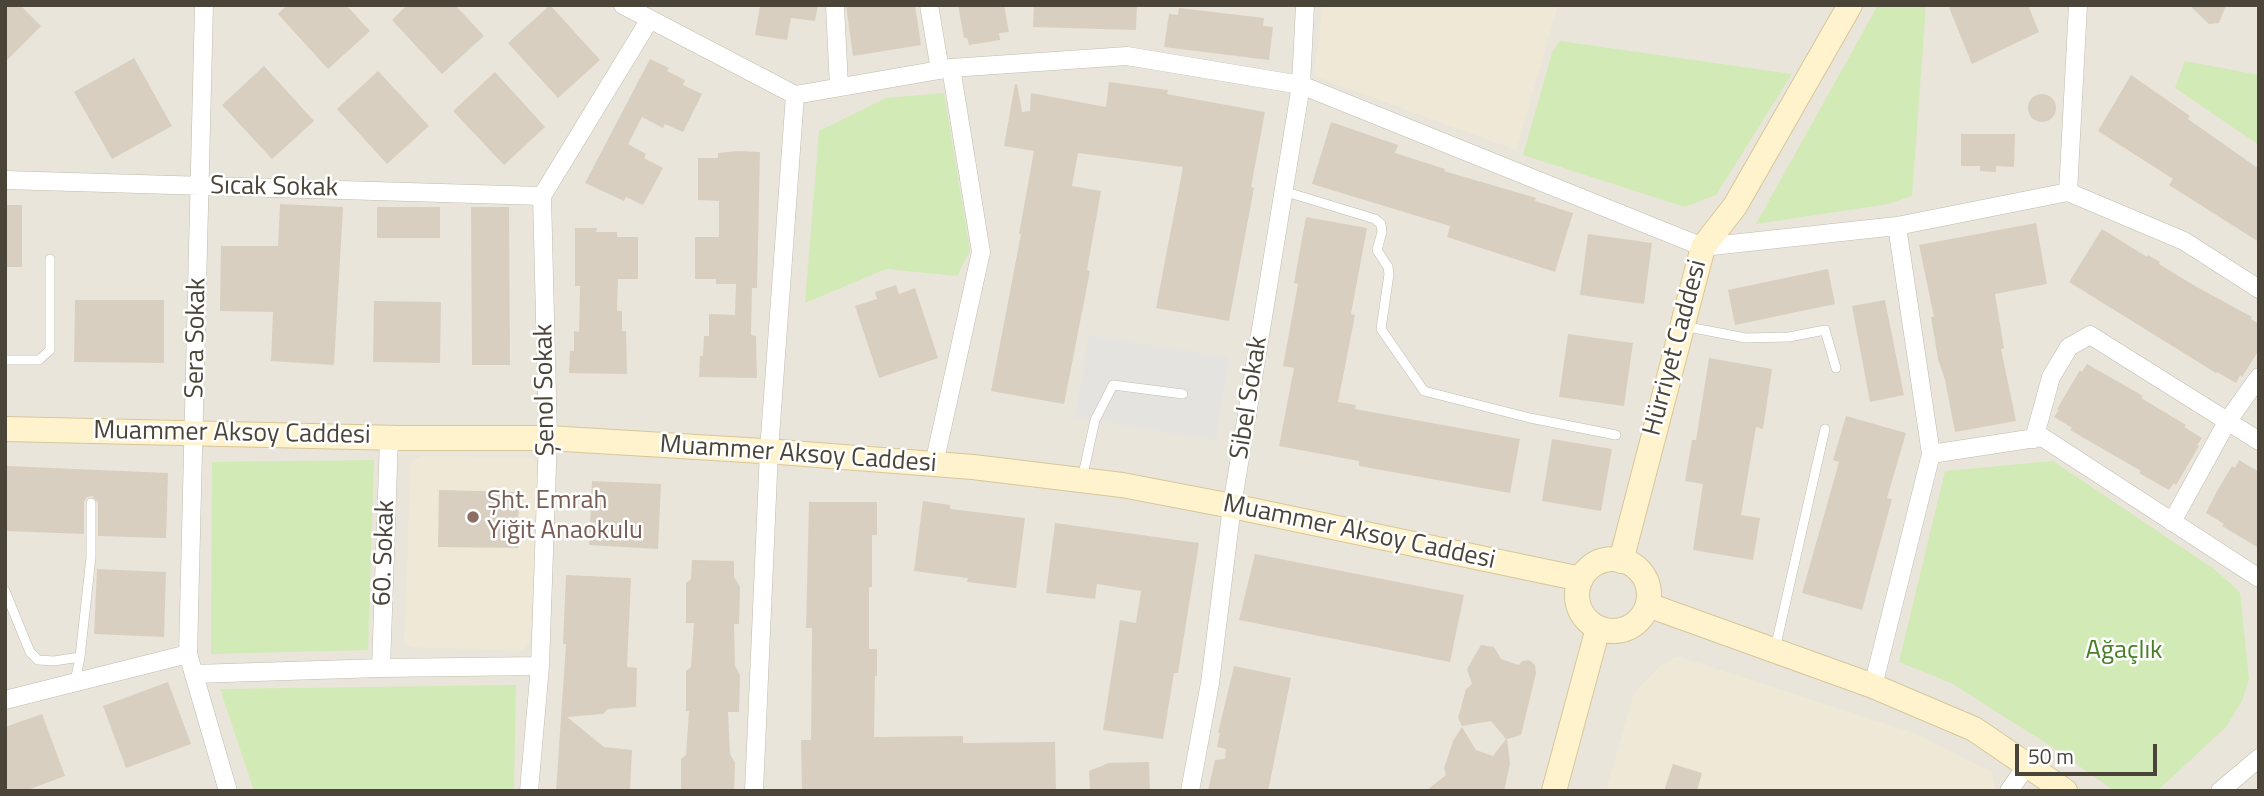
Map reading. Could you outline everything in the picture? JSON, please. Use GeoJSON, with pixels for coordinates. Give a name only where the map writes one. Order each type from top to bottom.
{"type":"FeatureCollection","features":[{"type":"Feature","properties":{"kind":"street","name":"Sera Sokak"},"geometry":{"type":"LineString","coordinates":[[204,5],[188,654],[228,791]]}},
{"type":"Feature","properties":{"kind":"street"},"geometry":{"type":"LineString","coordinates":[[623,5],[795,94],[946,69],[1127,56],[1301,85],[1703,247],[1897,226],[2068,192],[2184,241],[2259,289]]}},
{"type":"Feature","properties":{"kind":"street"},"geometry":{"type":"LineString","coordinates":[[835,5],[839,87]]}},
{"type":"Feature","properties":{"kind":"street"},"geometry":{"type":"LineString","coordinates":[[929,5],[946,69],[981,252],[934,464]]}},
{"type":"Feature","properties":{"kind":"street","name":"Sibel Sokak"},"geometry":{"type":"LineString","coordinates":[[1190,791],[1210,683],[1232,506],[1301,85],[1305,5]]}},
{"type":"Feature","properties":{"kind":"street","name":"Hürriyet Caddesi"},"geometry":{"type":"LineString","coordinates":[[1621,561],[1703,247],[1735,206],[1850,5]]}},
{"type":"Feature","properties":{"kind":"street"},"geometry":{"type":"LineString","coordinates":[[2068,192],[2078,5]]}},
{"type":"Feature","properties":{"kind":"street"},"geometry":{"type":"LineString","coordinates":[[542,196],[650,19]]}},
{"type":"Feature","properties":{"kind":"street"},"geometry":{"type":"LineString","coordinates":[[754,791],[769,451],[795,94]]}},
{"type":"Feature","properties":{"kind":"street","name":"Sıcak Sokak"},"geometry":{"type":"LineString","coordinates":[[5,180],[542,196]]}},
{"type":"Feature","properties":{"kind":"street","name":"Şenol Sokak"},"geometry":{"type":"LineString","coordinates":[[529,791],[540,666],[548,438],[542,196]]}},
{"type":"Feature","properties":{"kind":"street"},"geometry":{"type":"LineString","coordinates":[[1873,686],[1931,454],[1897,226]]}},
{"type":"Feature","properties":{"kind":"street"},"geometry":{"type":"LineString","coordinates":[[2034,439],[2051,377],[2069,347],[2090,335],[2259,441]]}},
{"type":"Feature","properties":{"kind":"street"},"geometry":{"type":"LineString","coordinates":[[2172,522],[2228,422],[2259,377]]}},
{"type":"Feature","properties":{"kind":"street","name":"Muammer Aksoy Caddesi"},"geometry":{"type":"LineString","coordinates":[[5,429],[389,438],[548,438],[934,464],[1122,485],[1581,579]]}},
{"type":"Feature","properties":{"kind":"street"},"geometry":{"type":"LineString","coordinates":[[1931,454],[2042,437],[2259,578]]}},
{"type":"Feature","properties":{"kind":"street","name":"60. Sokak"},"geometry":{"type":"LineString","coordinates":[[381,668],[389,438]]}},
{"type":"Feature","properties":{"kind":"street"},"geometry":{"type":"LineString","coordinates":[[1605,560],[1621,561],[1636,567],[1643,575],[1650,595],[1643,616],[1634,625],[1623,630],[1610,631],[1598,628],[1581,613],[1577,590],[1581,579],[1595,564],[1605,560]]}},
{"type":"Feature","properties":{"kind":"street"},"geometry":{"type":"LineString","coordinates":[[1648,605],[1873,686],[1974,729],[2065,791]]}},
{"type":"Feature","properties":{"kind":"street"},"geometry":{"type":"LineString","coordinates":[[1554,791],[1598,628]]}},
{"type":"Feature","properties":{"kind":"street"},"geometry":{"type":"LineString","coordinates":[[5,700],[188,654]]}},
{"type":"Feature","properties":{"kind":"street"},"geometry":{"type":"LineString","coordinates":[[194,674],[540,666]]}},
{"type":"Feature","properties":{"kind":"street"},"geometry":{"type":"LineString","coordinates":[[2220,791],[2259,758]]}},
{"type":"Feature","properties":{"kind":"street"},"geometry":{"type":"LineString","coordinates":[[2009,791],[2027,765]]}},
{"type":"Feature","properties":{"kind":"lane"},"geometry":{"type":"LineString","coordinates":[[1283,191],[1378,221],[1382,232],[1377,250],[1388,267],[1389,274],[1381,330],[1424,391],[1530,418],[1616,435]]}},
{"type":"Feature","properties":{"kind":"lane"},"geometry":{"type":"LineString","coordinates":[[5,360],[39,360],[50,350],[50,259]]}},
{"type":"Feature","properties":{"kind":"lane"},"geometry":{"type":"LineString","coordinates":[[1682,326],[1746,338],[1789,337],[1825,330],[1836,368]]}},
{"type":"Feature","properties":{"kind":"lane"},"geometry":{"type":"LineString","coordinates":[[1082,481],[1095,420],[1113,385],[1183,394]]}},
{"type":"Feature","properties":{"kind":"lane"},"geometry":{"type":"LineString","coordinates":[[1775,651],[1825,429]]}},
{"type":"Feature","properties":{"kind":"lane"},"geometry":{"type":"LineString","coordinates":[[74,684],[80,657],[91,557],[91,503]]}},
{"type":"Feature","properties":{"kind":"lane"},"geometry":{"type":"LineString","coordinates":[[5,591],[30,652],[38,660],[54,661],[80,657]]}},
{"type":"Feature","properties":{"kind":"shaded area"},"geometry":{"type":"Polygon","coordinates":[[[5,5],[2259,5],[2259,791],[5,791],[5,5]]]}},
{"type":"Feature","properties":{"kind":"shaded area"},"geometry":{"type":"Polygon","coordinates":[[[1323,5],[1558,5],[1516,150],[1314,76],[1323,5]]]}},
{"type":"Feature","properties":{"kind":"shaded area"},"geometry":{"type":"Polygon","coordinates":[[[1089,335],[1229,358],[1216,440],[1075,417],[1089,335]]]}},
{"type":"Feature","properties":{"kind":"shaded area","name":"Şht. Emrah Yiğit Anaokulu"},"geometry":{"type":"Polygon","coordinates":[[[420,456],[533,457],[540,469],[530,643],[521,651],[411,647],[404,642],[411,462],[420,456]]]}},
{"type":"Feature","properties":{"kind":"shaded area"},"geometry":{"type":"Polygon","coordinates":[[[1677,656],[1920,735],[1992,773],[1996,791],[1606,791],[1634,693],[1660,666],[1677,656]]]}},
{"type":"Feature","properties":{"kind":"green space"},"geometry":{"type":"Polygon","coordinates":[[[1878,5],[1926,5],[1912,196],[1888,204],[1756,224],[1878,5]]]}},
{"type":"Feature","properties":{"kind":"green space"},"geometry":{"type":"Polygon","coordinates":[[[1560,41],[1792,74],[1716,195],[1685,207],[1523,155],[1552,53],[1560,41]]]}},
{"type":"Feature","properties":{"kind":"green space"},"geometry":{"type":"Polygon","coordinates":[[[2185,61],[2259,75],[2259,145],[2175,88],[2185,61]]]}},
{"type":"Feature","properties":{"kind":"green space"},"geometry":{"type":"Polygon","coordinates":[[[944,93],[970,250],[957,276],[886,269],[805,303],[819,131],[886,98],[944,93]]]}},
{"type":"Feature","properties":{"kind":"green space"},"geometry":{"type":"Polygon","coordinates":[[[374,460],[368,650],[211,654],[212,462],[374,460]]]}},
{"type":"Feature","properties":{"kind":"green space","name":"Ağaçlık"},"geometry":{"type":"Polygon","coordinates":[[[2053,461],[2214,569],[2240,592],[2249,679],[2242,701],[2226,727],[2157,791],[2115,791],[2046,743],[1951,683],[1899,662],[1945,471],[2053,461]]]}},
{"type":"Feature","properties":{"kind":"green space"},"geometry":{"type":"Polygon","coordinates":[[[516,685],[514,791],[254,791],[220,689],[516,685]]]}},
{"type":"Feature","properties":{"kind":"building"},"geometry":{"type":"Polygon","coordinates":[[[5,5],[20,5],[41,26],[5,62],[5,5]]]}},
{"type":"Feature","properties":{"kind":"building"},"geometry":{"type":"Polygon","coordinates":[[[287,5],[346,5],[370,31],[328,69],[278,14],[287,5]]]}},
{"type":"Feature","properties":{"kind":"building"},"geometry":{"type":"Polygon","coordinates":[[[407,5],[455,5],[484,36],[442,74],[392,20],[407,5]]]}},
{"type":"Feature","properties":{"kind":"building"},"geometry":{"type":"Polygon","coordinates":[[[550,5],[600,60],[558,98],[508,43],[550,5]]]}},
{"type":"Feature","properties":{"kind":"building"},"geometry":{"type":"Polygon","coordinates":[[[760,5],[818,5],[815,21],[791,18],[787,40],[755,35],[760,5]]]}},
{"type":"Feature","properties":{"kind":"building"},"geometry":{"type":"Polygon","coordinates":[[[846,5],[915,5],[921,45],[853,56],[846,5]]]}},
{"type":"Feature","properties":{"kind":"building"},"geometry":{"type":"Polygon","coordinates":[[[958,5],[1004,5],[1009,32],[999,33],[1000,40],[969,45],[967,38],[964,38],[958,5]]]}},
{"type":"Feature","properties":{"kind":"building"},"geometry":{"type":"Polygon","coordinates":[[[1034,5],[1137,5],[1136,30],[1033,27],[1034,5]]]}},
{"type":"Feature","properties":{"kind":"building"},"geometry":{"type":"Polygon","coordinates":[[[1948,5],[2028,5],[2039,32],[1972,64],[1948,5]]]}},
{"type":"Feature","properties":{"kind":"building"},"geometry":{"type":"Polygon","coordinates":[[[2189,5],[2226,5],[2219,23],[2209,24],[2189,5]]]}},
{"type":"Feature","properties":{"kind":"building"},"geometry":{"type":"Polygon","coordinates":[[[1179,8],[1264,18],[1263,26],[1273,27],[1269,60],[1164,47],[1169,14],[1178,15],[1179,8]]]}},
{"type":"Feature","properties":{"kind":"building"},"geometry":{"type":"Polygon","coordinates":[[[134,58],[172,126],[112,159],[74,92],[134,58]]]}},
{"type":"Feature","properties":{"kind":"building"},"geometry":{"type":"Polygon","coordinates":[[[650,59],[685,80],[683,85],[702,94],[683,132],[665,124],[663,128],[642,117],[628,144],[646,154],[644,158],[663,168],[643,205],[626,197],[624,201],[585,183],[650,59]]]}},
{"type":"Feature","properties":{"kind":"building"},"geometry":{"type":"Polygon","coordinates":[[[264,66],[314,121],[272,159],[222,105],[264,66]]]}},
{"type":"Feature","properties":{"kind":"building"},"geometry":{"type":"Polygon","coordinates":[[[378,71],[429,126],[387,164],[337,109],[378,71]]]}},
{"type":"Feature","properties":{"kind":"building"},"geometry":{"type":"Polygon","coordinates":[[[495,72],[545,127],[504,165],[453,111],[495,72]]]}},
{"type":"Feature","properties":{"kind":"building"},"geometry":{"type":"Polygon","coordinates":[[[2131,75],[2259,169],[2259,242],[2169,185],[2173,179],[2098,131],[2131,75]]]}},
{"type":"Feature","properties":{"kind":"building"},"geometry":{"type":"Polygon","coordinates":[[[1109,82],[1168,90],[1167,94],[1265,112],[1229,321],[1156,308],[1183,167],[1078,153],[1072,186],[1101,191],[1087,270],[1090,271],[1064,404],[991,391],[1034,151],[1004,146],[1015,84],[1022,112],[1030,111],[1031,93],[1106,107],[1109,82]]]}},
{"type":"Feature","properties":{"kind":"building"},"geometry":{"type":"Polygon","coordinates":[[[2042,94],[2052,98],[2056,108],[2052,118],[2042,122],[2032,118],[2028,108],[2032,98],[2042,94]]]}},
{"type":"Feature","properties":{"kind":"building"},"geometry":{"type":"Polygon","coordinates":[[[1331,122],[1398,145],[1395,153],[1445,169],[1444,171],[1536,198],[1535,201],[1573,213],[1555,272],[1447,237],[1450,226],[1312,184],[1331,122]]]}},
{"type":"Feature","properties":{"kind":"building"},"geometry":{"type":"Polygon","coordinates":[[[1961,134],[2015,134],[2014,167],[1996,166],[1996,172],[1980,171],[1980,166],[1961,166],[1961,134]]]}},
{"type":"Feature","properties":{"kind":"building"},"geometry":{"type":"Polygon","coordinates":[[[760,152],[757,288],[752,288],[751,335],[756,336],[757,378],[699,377],[704,336],[709,336],[709,314],[735,315],[736,284],[716,284],[716,279],[695,279],[695,237],[719,237],[719,201],[698,200],[698,158],[718,158],[718,153],[760,152]]]}},
{"type":"Feature","properties":{"kind":"building"},"geometry":{"type":"Polygon","coordinates":[[[280,204],[343,207],[334,365],[271,361],[273,312],[220,311],[221,246],[278,246],[280,204]]]}},
{"type":"Feature","properties":{"kind":"building"},"geometry":{"type":"Polygon","coordinates":[[[5,205],[22,205],[22,267],[5,267],[5,205]]]}},
{"type":"Feature","properties":{"kind":"building"},"geometry":{"type":"Polygon","coordinates":[[[377,207],[440,207],[440,238],[377,238],[377,207]]]}},
{"type":"Feature","properties":{"kind":"building"},"geometry":{"type":"Polygon","coordinates":[[[471,207],[509,207],[510,365],[472,365],[471,207]]]}},
{"type":"Feature","properties":{"kind":"building"},"geometry":{"type":"Polygon","coordinates":[[[1306,217],[1367,228],[1351,314],[1355,315],[1338,402],[1356,405],[1355,409],[1520,439],[1510,493],[1359,466],[1359,461],[1279,446],[1294,368],[1283,366],[1298,284],[1294,283],[1306,217]]]}},
{"type":"Feature","properties":{"kind":"building"},"geometry":{"type":"Polygon","coordinates":[[[2036,223],[2047,284],[1995,294],[2004,348],[2001,349],[2016,421],[1955,432],[1938,359],[1931,317],[1934,317],[1919,245],[2036,223]]]}},
{"type":"Feature","properties":{"kind":"building"},"geometry":{"type":"Polygon","coordinates":[[[575,228],[597,228],[596,232],[617,232],[617,237],[638,237],[638,279],[618,279],[617,311],[622,311],[622,331],[626,331],[627,374],[569,373],[570,351],[574,351],[574,331],[579,332],[580,286],[575,286],[575,228]]]}},
{"type":"Feature","properties":{"kind":"building"},"geometry":{"type":"Polygon","coordinates":[[[2102,229],[2160,262],[2159,264],[2195,286],[2252,317],[2251,319],[2259,324],[2259,350],[2236,383],[2069,282],[2102,229]]]}},
{"type":"Feature","properties":{"kind":"building"},"geometry":{"type":"Polygon","coordinates":[[[1588,234],[1652,243],[1644,304],[1580,295],[1588,234]]]}},
{"type":"Feature","properties":{"kind":"building"},"geometry":{"type":"Polygon","coordinates":[[[1828,269],[1835,304],[1735,325],[1728,290],[1828,269]]]}},
{"type":"Feature","properties":{"kind":"building"},"geometry":{"type":"Polygon","coordinates":[[[896,285],[899,294],[915,288],[938,358],[879,378],[855,306],[877,299],[875,292],[896,285]]]}},
{"type":"Feature","properties":{"kind":"building"},"geometry":{"type":"Polygon","coordinates":[[[75,300],[164,300],[164,363],[74,362],[75,300]]]}},
{"type":"Feature","properties":{"kind":"building"},"geometry":{"type":"Polygon","coordinates":[[[1885,300],[1904,395],[1870,402],[1852,306],[1885,300]]]}},
{"type":"Feature","properties":{"kind":"building"},"geometry":{"type":"Polygon","coordinates":[[[374,301],[441,302],[440,363],[373,362],[374,301]]]}},
{"type":"Feature","properties":{"kind":"building"},"geometry":{"type":"Polygon","coordinates":[[[1568,334],[1633,343],[1624,406],[1559,397],[1568,334]]]}},
{"type":"Feature","properties":{"kind":"building"},"geometry":{"type":"Polygon","coordinates":[[[1709,358],[1772,369],[1763,429],[1756,427],[1741,515],[1760,518],[1753,560],[1693,550],[1703,484],[1685,481],[1692,440],[1696,440],[1709,358]]]}},
{"type":"Feature","properties":{"kind":"building"},"geometry":{"type":"Polygon","coordinates":[[[2087,364],[2143,396],[2141,398],[2202,438],[2176,485],[2174,483],[2169,490],[2070,430],[2072,428],[2054,417],[2080,370],[2082,372],[2087,364]]]}},
{"type":"Feature","properties":{"kind":"building"},"geometry":{"type":"Polygon","coordinates":[[[1846,416],[1906,433],[1887,498],[1892,499],[1862,610],[1802,593],[1839,462],[1833,460],[1846,416]]]}},
{"type":"Feature","properties":{"kind":"building"},"geometry":{"type":"Polygon","coordinates":[[[1552,439],[1612,449],[1601,511],[1542,501],[1552,439]]]}},
{"type":"Feature","properties":{"kind":"building"},"geometry":{"type":"Polygon","coordinates":[[[2239,460],[2259,472],[2259,548],[2206,513],[2232,466],[2235,468],[2239,460]]]}},
{"type":"Feature","properties":{"kind":"building"},"geometry":{"type":"Polygon","coordinates":[[[7,466],[168,473],[166,538],[98,536],[98,502],[92,496],[87,497],[84,502],[84,534],[5,531],[7,466]]]}},
{"type":"Feature","properties":{"kind":"building"},"geometry":{"type":"Polygon","coordinates":[[[592,481],[661,484],[658,549],[589,545],[592,481]]]}},
{"type":"Feature","properties":{"kind":"building"},"geometry":{"type":"Polygon","coordinates":[[[439,490],[519,492],[518,548],[438,547],[439,490]]]}},
{"type":"Feature","properties":{"kind":"building"},"geometry":{"type":"Polygon","coordinates":[[[923,501],[950,505],[950,509],[1025,518],[1016,588],[967,582],[968,578],[914,571],[923,501]]]}},
{"type":"Feature","properties":{"kind":"building"},"geometry":{"type":"Polygon","coordinates":[[[809,502],[877,502],[877,535],[872,535],[872,587],[869,587],[869,649],[877,649],[874,737],[963,736],[963,743],[1055,742],[1056,791],[802,791],[801,740],[811,740],[812,628],[806,628],[809,502]]]}},
{"type":"Feature","properties":{"kind":"building"},"geometry":{"type":"Polygon","coordinates":[[[1055,523],[1199,543],[1178,673],[1174,673],[1163,739],[1103,730],[1120,620],[1136,623],[1141,591],[1097,584],[1095,599],[1046,593],[1055,523]]]}},
{"type":"Feature","properties":{"kind":"building"},"geometry":{"type":"Polygon","coordinates":[[[1255,554],[1464,595],[1450,662],[1239,620],[1255,554]]]}},
{"type":"Feature","properties":{"kind":"building"},"geometry":{"type":"Polygon","coordinates":[[[692,560],[734,561],[734,577],[740,587],[739,624],[734,624],[735,666],[740,675],[739,712],[728,712],[730,754],[735,763],[734,791],[681,791],[681,759],[686,755],[689,711],[686,711],[686,671],[691,667],[694,623],[686,623],[686,583],[691,579],[692,560]]]}},
{"type":"Feature","properties":{"kind":"building"},"geometry":{"type":"Polygon","coordinates":[[[97,569],[166,572],[164,637],[94,634],[97,569]]]}},
{"type":"Feature","properties":{"kind":"building"},"geometry":{"type":"Polygon","coordinates":[[[566,575],[631,578],[627,667],[637,668],[636,707],[608,709],[603,714],[567,717],[604,747],[632,750],[630,789],[556,791],[566,644],[563,644],[566,575]]]}},
{"type":"Feature","properties":{"kind":"building"},"geometry":{"type":"Polygon","coordinates":[[[1481,645],[1494,647],[1501,659],[1519,665],[1522,661],[1529,660],[1535,665],[1536,673],[1521,735],[1507,739],[1510,764],[1504,791],[1426,791],[1446,775],[1444,768],[1453,741],[1462,727],[1476,750],[1493,756],[1506,739],[1491,721],[1462,726],[1458,718],[1466,689],[1472,684],[1467,669],[1481,645]]]}},
{"type":"Feature","properties":{"kind":"building"},"geometry":{"type":"Polygon","coordinates":[[[1234,666],[1291,678],[1268,791],[1208,791],[1215,760],[1225,759],[1226,749],[1217,747],[1218,733],[1234,666]]]}},
{"type":"Feature","properties":{"kind":"building"},"geometry":{"type":"Polygon","coordinates":[[[168,682],[191,744],[126,768],[103,706],[168,682]]]}},
{"type":"Feature","properties":{"kind":"building"},"geometry":{"type":"Polygon","coordinates":[[[42,714],[65,776],[25,791],[5,791],[5,727],[42,714]]]}},
{"type":"Feature","properties":{"kind":"building"},"geometry":{"type":"Polygon","coordinates":[[[1149,762],[1150,791],[1090,791],[1089,771],[1109,763],[1149,762]]]}},
{"type":"Feature","properties":{"kind":"building"},"geometry":{"type":"Polygon","coordinates":[[[1673,764],[1702,773],[1697,791],[1664,791],[1673,764]]]}},
{"type":"Feature","properties":{"kind":"place","name":"Şht. Emrah Yiğit Anaokulu"},"geometry":{"type":"Point","coordinates":[473,517]}}]}
